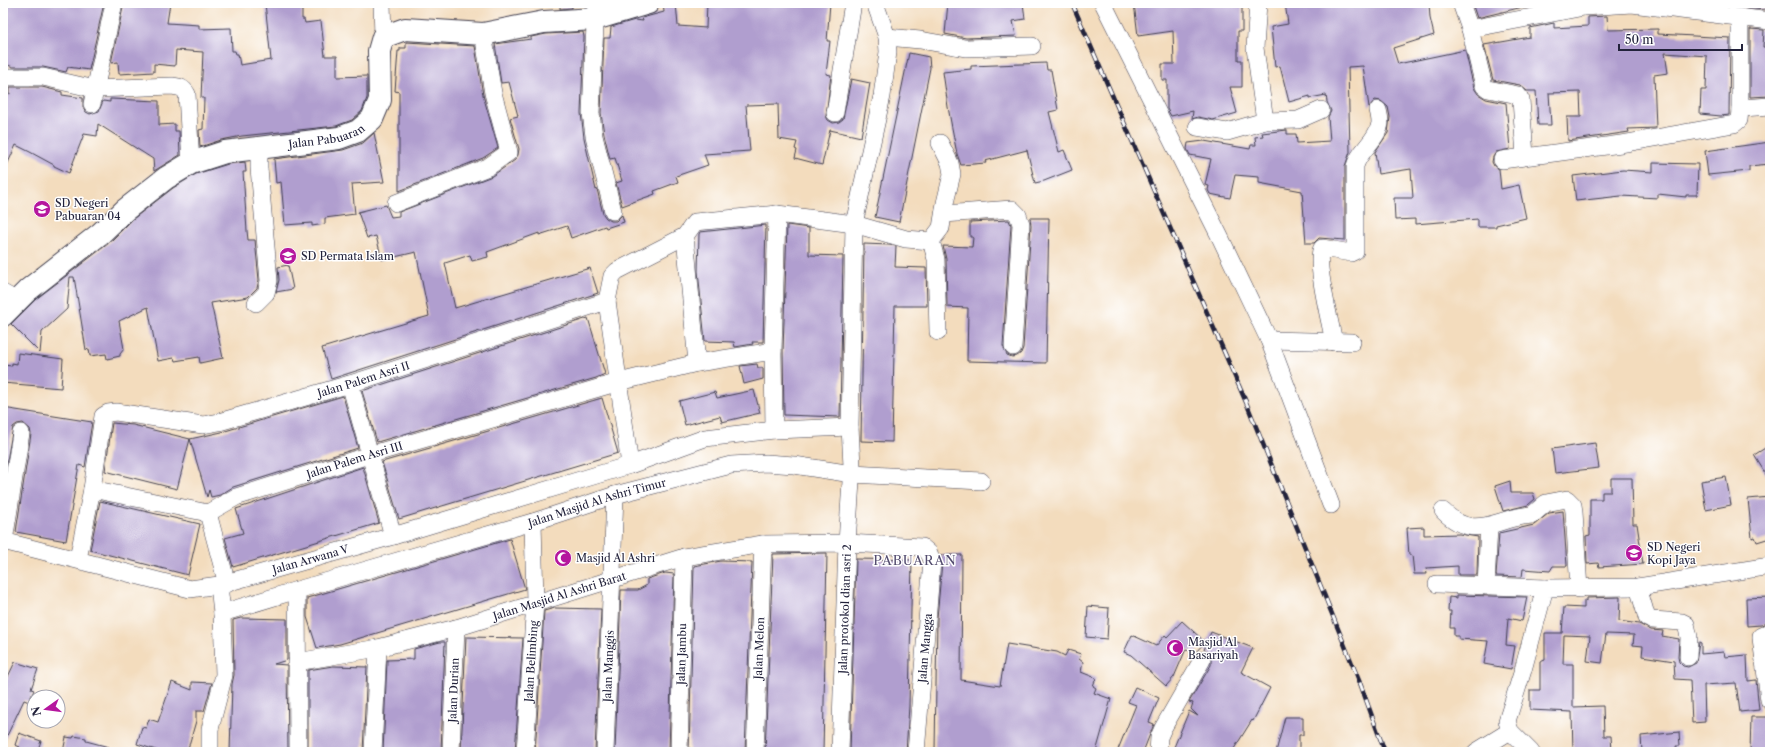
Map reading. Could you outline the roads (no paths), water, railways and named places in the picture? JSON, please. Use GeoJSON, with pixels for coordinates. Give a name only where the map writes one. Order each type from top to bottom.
{"type":"FeatureCollection","features":[{"type":"Feature","properties":{"kind":"street"},"geometry":{"type":"LineString","coordinates":[[94,96],[114,3]]}},
{"type":"Feature","properties":{"kind":"street"},"geometry":{"type":"LineString","coordinates":[[382,3],[383,37],[405,29],[483,34],[595,11],[648,3]]}},
{"type":"Feature","properties":{"kind":"street"},"geometry":{"type":"LineString","coordinates":[[835,113],[853,3]]}},
{"type":"Feature","properties":{"kind":"street","name":"Jalan protokol dian asri 2"},"geometry":{"type":"LineString","coordinates":[[840,752],[847,543],[852,470],[850,427],[854,224],[882,96],[888,52],[887,37],[875,3]]}},
{"type":"Feature","properties":{"kind":"street"},"geometry":{"type":"LineString","coordinates":[[1103,3],[1220,237],[1269,340],[1331,505]]}},
{"type":"Feature","properties":{"kind":"street"},"geometry":{"type":"LineString","coordinates":[[1258,3],[1255,48],[1265,121]]}},
{"type":"Feature","properties":{"kind":"street"},"geometry":{"type":"LineString","coordinates":[[1461,3],[1470,29],[1484,86],[1488,89],[1518,95],[1521,100],[1525,156]]}},
{"type":"Feature","properties":{"kind":"street"},"geometry":{"type":"LineString","coordinates":[[1470,29],[1584,5],[1632,4],[1770,21]]}},
{"type":"Feature","properties":{"kind":"street"},"geometry":{"type":"LineString","coordinates":[[595,11],[591,97],[592,120],[594,136],[613,211]]}},
{"type":"Feature","properties":{"kind":"street"},"geometry":{"type":"LineString","coordinates":[[1502,160],[1621,144],[1734,124],[1739,120],[1740,110],[1740,17]]}},
{"type":"Feature","properties":{"kind":"street"},"geometry":{"type":"LineString","coordinates":[[396,203],[488,167],[509,152],[493,93],[483,34]]}},
{"type":"Feature","properties":{"kind":"street","name":"Jalan Pabuaran"},"geometry":{"type":"LineString","coordinates":[[8,303],[28,290],[101,233],[125,210],[166,178],[191,163],[226,152],[339,138],[358,131],[372,119],[380,100],[379,51],[383,37]]}},
{"type":"Feature","properties":{"kind":"street"},"geometry":{"type":"LineString","coordinates":[[887,37],[920,40],[965,48],[1032,46]]}},
{"type":"Feature","properties":{"kind":"street"},"geometry":{"type":"LineString","coordinates":[[3,77],[43,77],[94,96],[172,86],[184,89],[187,94],[191,163]]}},
{"type":"Feature","properties":{"kind":"street"},"geometry":{"type":"LineString","coordinates":[[1740,110],[1770,106]]}},
{"type":"Feature","properties":{"kind":"street"},"geometry":{"type":"LineString","coordinates":[[1197,127],[1227,132],[1265,121],[1298,120],[1321,110]]}},
{"type":"Feature","properties":{"kind":"street"},"geometry":{"type":"LineString","coordinates":[[1334,342],[1322,280],[1319,255],[1322,248],[1351,253],[1355,251],[1355,166],[1357,158],[1378,128],[1380,122],[1378,110]]}},
{"type":"Feature","properties":{"kind":"street"},"geometry":{"type":"LineString","coordinates":[[931,241],[942,228],[952,174],[950,163],[940,143]]}},
{"type":"Feature","properties":{"kind":"street"},"geometry":{"type":"LineString","coordinates":[[256,303],[266,293],[269,281],[259,168],[259,148]]}},
{"type":"Feature","properties":{"kind":"street"},"geometry":{"type":"LineString","coordinates":[[944,214],[1012,209],[1018,215],[1021,224],[1013,347]]}},
{"type":"Feature","properties":{"kind":"street"},"geometry":{"type":"LineString","coordinates":[[774,430],[773,351],[777,214]]}},
{"type":"Feature","properties":{"kind":"street"},"geometry":{"type":"LineString","coordinates":[[630,465],[607,301],[612,276],[617,271],[685,236],[696,222],[777,214],[854,224],[906,239],[931,241]]}},
{"type":"Feature","properties":{"kind":"street"},"geometry":{"type":"LineString","coordinates":[[685,236],[696,363]]}},
{"type":"Feature","properties":{"kind":"street"},"geometry":{"type":"LineString","coordinates":[[931,241],[936,259],[938,332]]}},
{"type":"Feature","properties":{"kind":"street","name":"Jalan Palem Asri II"},"geometry":{"type":"LineString","coordinates":[[92,489],[103,416],[108,413],[116,412],[203,425],[219,422],[350,384],[607,301]]}},
{"type":"Feature","properties":{"kind":"street"},"geometry":{"type":"LineString","coordinates":[[1269,340],[1352,342]]}},
{"type":"Feature","properties":{"kind":"street","name":"Jalan Palem Asri III"},"geometry":{"type":"LineString","coordinates":[[208,513],[236,497],[369,455],[619,382],[696,363],[773,351]]}},
{"type":"Feature","properties":{"kind":"street"},"geometry":{"type":"LineString","coordinates":[[350,384],[393,536]]}},
{"type":"Feature","properties":{"kind":"street","name":"Jalan Arwana V"},"geometry":{"type":"LineString","coordinates":[[222,596],[393,536],[630,465],[705,438],[774,430],[850,427]]}},
{"type":"Feature","properties":{"kind":"street"},"geometry":{"type":"LineString","coordinates":[[20,433],[3,541],[222,596]]}},
{"type":"Feature","properties":{"kind":"street","name":"Jalan Masjid Al Ashri Timur"},"geometry":{"type":"LineString","coordinates":[[222,596],[297,590],[533,522],[615,496],[731,465],[766,463],[981,481]]}},
{"type":"Feature","properties":{"kind":"street"},"geometry":{"type":"LineString","coordinates":[[78,559],[92,489],[208,513],[222,596],[224,675],[210,729],[210,752]]}},
{"type":"Feature","properties":{"kind":"street","name":"Jalan Manggis"},"geometry":{"type":"LineString","coordinates":[[605,752],[615,496]]}},
{"type":"Feature","properties":{"kind":"street"},"geometry":{"type":"LineString","coordinates":[[1443,511],[1452,519],[1466,527],[1489,526],[1524,514],[1532,515],[1546,503],[1567,499],[1571,501],[1574,512],[1579,589]]}},
{"type":"Feature","properties":{"kind":"street","name":"Jalan Belimbing"},"geometry":{"type":"LineString","coordinates":[[525,752],[535,602],[533,522]]}},
{"type":"Feature","properties":{"kind":"street"},"geometry":{"type":"LineString","coordinates":[[1486,586],[1489,526]]}},
{"type":"Feature","properties":{"kind":"street","name":"Jalan Masjid Al Ashri Barat"},"geometry":{"type":"LineString","coordinates":[[297,662],[378,648],[456,628],[535,602],[612,580],[684,556],[763,544],[847,543],[922,547]]}},
{"type":"Feature","properties":{"kind":"street","name":"Jalan Melon"},"geometry":{"type":"LineString","coordinates":[[755,752],[763,544]]}},
{"type":"Feature","properties":{"kind":"street","name":"Jalan Mangga"},"geometry":{"type":"LineString","coordinates":[[916,752],[932,561],[929,553],[922,547]]}},
{"type":"Feature","properties":{"kind":"street","name":"Jalan Jambu"},"geometry":{"type":"LineString","coordinates":[[679,752],[684,556]]}},
{"type":"Feature","properties":{"kind":"street"},"geometry":{"type":"LineString","coordinates":[[1437,584],[1579,589],[1638,587],[1770,566]]}},
{"type":"Feature","properties":{"kind":"street"},"geometry":{"type":"LineString","coordinates":[[1638,587],[1647,618],[1652,620],[1682,622],[1686,624],[1689,637],[1688,657]]}},
{"type":"Feature","properties":{"kind":"street"},"geometry":{"type":"LineString","coordinates":[[1532,752],[1510,731],[1506,721],[1523,670],[1545,588]]}},
{"type":"Feature","properties":{"kind":"street"},"geometry":{"type":"LineString","coordinates":[[297,590],[298,752]]}},
{"type":"Feature","properties":{"kind":"street","name":"Jalan Durian"},"geometry":{"type":"LineString","coordinates":[[451,752],[456,628]]}},
{"type":"Feature","properties":{"kind":"street"},"geometry":{"type":"LineString","coordinates":[[1769,700],[1761,636],[1770,632]]}},
{"type":"Feature","properties":{"kind":"street"},"geometry":{"type":"LineString","coordinates":[[373,752],[378,648]]}},
{"type":"Feature","properties":{"kind":"street"},"geometry":{"type":"LineString","coordinates":[[1158,752],[1159,737],[1163,728],[1202,660]]}},
{"type":"Feature","properties":{"kind":"street"},"geometry":{"type":"LineString","coordinates":[[1476,752],[1510,731]]}},
{"type":"Feature","properties":{"kind":"railway"},"geometry":{"type":"LineString","coordinates":[[1072,3],[1246,402],[1360,683],[1385,752]]}},
{"type":"Feature","properties":{"kind":"place","name":"SD Negeri Pabuaran 04"},"geometry":{"type":"Point","coordinates":[42,209]}},
{"type":"Feature","properties":{"kind":"place","name":"SD Permata Islam"},"geometry":{"type":"Point","coordinates":[288,256]}},
{"type":"Feature","properties":{"kind":"place","name":"SD Negeri Kopi Jaya"},"geometry":{"type":"Point","coordinates":[1634,553]}},
{"type":"Feature","properties":{"kind":"place","name":"Masjid Al Ashri"},"geometry":{"type":"Point","coordinates":[563,558]}},
{"type":"Feature","properties":{"kind":"place","name":"Masjid Al Basariyah"},"geometry":{"type":"Point","coordinates":[1175,648]}},
{"type":"Feature","properties":{"kind":"district","name":"PABUARAN"},"geometry":{"type":"Point","coordinates":[915,560]}}]}
